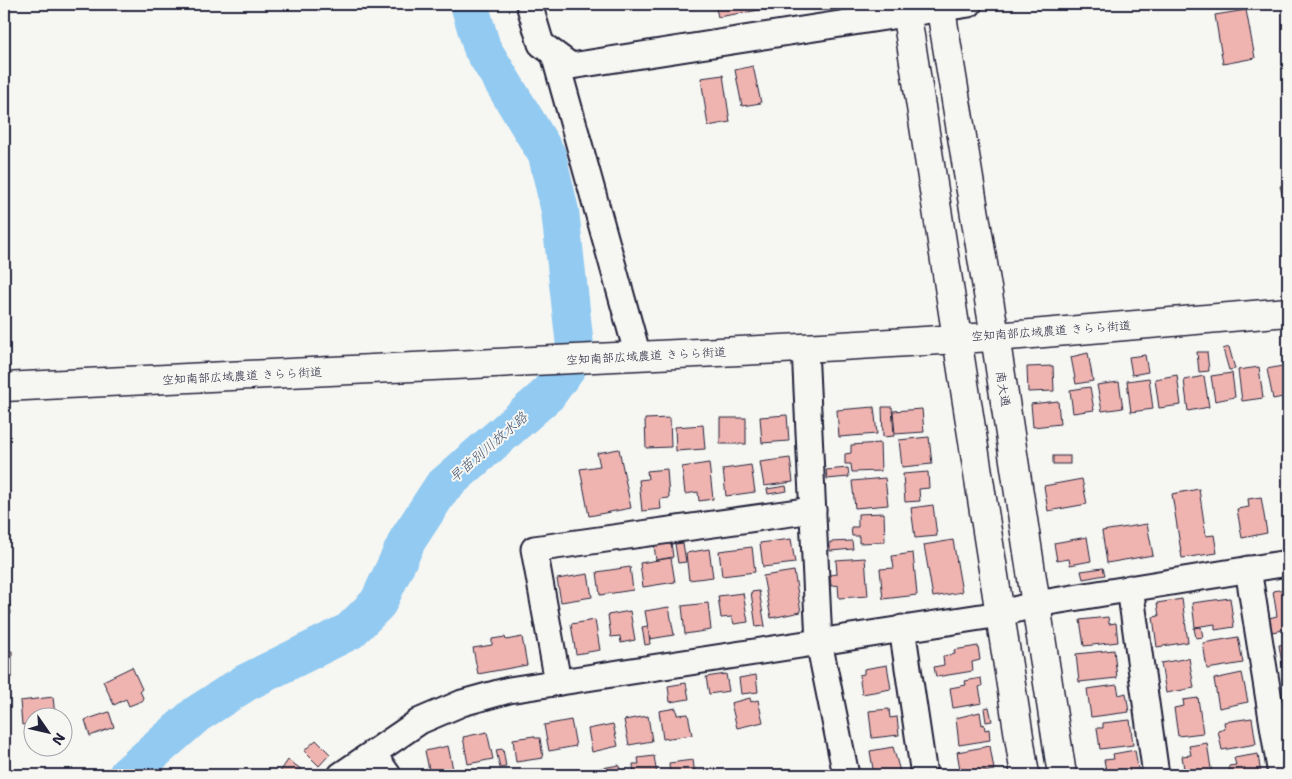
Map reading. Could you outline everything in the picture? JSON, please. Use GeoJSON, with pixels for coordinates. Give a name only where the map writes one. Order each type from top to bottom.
{"type":"FeatureCollection","features":[{"type":"Feature","properties":{"kind":"main road","name":"南大通"},"geometry":{"type":"LineString","coordinates":[[941,6],[995,336],[1062,775]]}},
{"type":"Feature","properties":{"kind":"main road"},"geometry":{"type":"LineString","coordinates":[[905,9],[1026,775]]}},
{"type":"Feature","properties":{"kind":"main road","name":"空知南部広域農道 きらら街道"},"geometry":{"type":"LineString","coordinates":[[4,387],[806,348],[995,336],[1288,312]]}},
{"type":"Feature","properties":{"kind":"street"},"geometry":{"type":"LineString","coordinates":[[528,4],[541,44],[571,66],[905,9],[969,4]]}},
{"type":"Feature","properties":{"kind":"street"},"geometry":{"type":"LineString","coordinates":[[554,54],[638,356]]}},
{"type":"Feature","properties":{"kind":"street"},"geometry":{"type":"LineString","coordinates":[[806,348],[819,642],[846,775]]}},
{"type":"Feature","properties":{"kind":"street"},"geometry":{"type":"LineString","coordinates":[[558,682],[534,549],[813,510]]}},
{"type":"Feature","properties":{"kind":"street"},"geometry":{"type":"LineString","coordinates":[[341,775],[420,721],[462,703],[509,690],[1000,614],[1036,604],[1288,563]]}},
{"type":"Feature","properties":{"kind":"street"},"geometry":{"type":"LineString","coordinates":[[1248,569],[1282,775]]}},
{"type":"Feature","properties":{"kind":"street"},"geometry":{"type":"LineString","coordinates":[[1130,588],[1156,775]]}},
{"type":"Feature","properties":{"kind":"street"},"geometry":{"type":"LineString","coordinates":[[902,628],[924,775]]}},
{"type":"Feature","properties":{"kind":"street"},"geometry":{"type":"LineString","coordinates":[[373,754],[388,775]]}},
{"type":"Feature","properties":{"kind":"building"},"geometry":{"type":"Polygon","coordinates":[[[715,4],[795,4],[718,17],[715,4]]]}},
{"type":"Feature","properties":{"kind":"building"},"geometry":{"type":"Polygon","coordinates":[[[1246,10],[1255,58],[1223,64],[1215,15],[1246,10]]]}},
{"type":"Feature","properties":{"kind":"building"},"geometry":{"type":"Polygon","coordinates":[[[753,66],[761,103],[742,106],[735,70],[753,66]]]}},
{"type":"Feature","properties":{"kind":"building"},"geometry":{"type":"Polygon","coordinates":[[[723,75],[730,122],[708,126],[701,78],[723,75]]]}},
{"type":"Feature","properties":{"kind":"building"},"geometry":{"type":"Polygon","coordinates":[[[1288,184],[1288,216],[1280,186],[1288,184]]]}},
{"type":"Feature","properties":{"kind":"building"},"geometry":{"type":"Polygon","coordinates":[[[1229,347],[1235,369],[1229,370],[1223,349],[1229,347]]]}},
{"type":"Feature","properties":{"kind":"building"},"geometry":{"type":"Polygon","coordinates":[[[1197,352],[1207,352],[1209,371],[1199,372],[1197,352]]]}},
{"type":"Feature","properties":{"kind":"building"},"geometry":{"type":"Polygon","coordinates":[[[1088,353],[1093,381],[1076,384],[1071,357],[1088,353]]]}},
{"type":"Feature","properties":{"kind":"building"},"geometry":{"type":"Polygon","coordinates":[[[1145,355],[1148,372],[1132,375],[1129,357],[1145,355]]]}},
{"type":"Feature","properties":{"kind":"building"},"geometry":{"type":"Polygon","coordinates":[[[1287,365],[1288,396],[1273,399],[1267,369],[1287,365]]]}},
{"type":"Feature","properties":{"kind":"building"},"geometry":{"type":"Polygon","coordinates":[[[1053,366],[1054,391],[1028,392],[1027,367],[1053,366]]]}},
{"type":"Feature","properties":{"kind":"building"},"geometry":{"type":"Polygon","coordinates":[[[1259,367],[1263,398],[1242,401],[1238,370],[1259,367]]]}},
{"type":"Feature","properties":{"kind":"building"},"geometry":{"type":"Polygon","coordinates":[[[1232,373],[1235,397],[1215,401],[1211,376],[1232,373]]]}},
{"type":"Feature","properties":{"kind":"building"},"geometry":{"type":"Polygon","coordinates":[[[1177,375],[1181,405],[1159,408],[1155,379],[1177,375]]]}},
{"type":"Feature","properties":{"kind":"building"},"geometry":{"type":"Polygon","coordinates":[[[1204,376],[1209,407],[1188,411],[1184,380],[1204,376]]]}},
{"type":"Feature","properties":{"kind":"building"},"geometry":{"type":"Polygon","coordinates":[[[1149,378],[1153,409],[1131,412],[1127,381],[1149,378]]]}},
{"type":"Feature","properties":{"kind":"building"},"geometry":{"type":"Polygon","coordinates":[[[1119,382],[1123,408],[1102,411],[1097,385],[1119,382]]]}},
{"type":"Feature","properties":{"kind":"building"},"geometry":{"type":"Polygon","coordinates":[[[1090,387],[1094,410],[1073,413],[1070,390],[1090,387]]]}},
{"type":"Feature","properties":{"kind":"building"},"geometry":{"type":"Polygon","coordinates":[[[1058,401],[1060,424],[1033,427],[1031,404],[1058,401]]]}},
{"type":"Feature","properties":{"kind":"building"},"geometry":{"type":"Polygon","coordinates":[[[874,407],[877,434],[839,437],[837,410],[874,407]]]}},
{"type":"Feature","properties":{"kind":"building"},"geometry":{"type":"Polygon","coordinates":[[[882,407],[892,407],[894,436],[883,437],[882,407]]]}},
{"type":"Feature","properties":{"kind":"building"},"geometry":{"type":"Polygon","coordinates":[[[922,409],[924,432],[895,434],[893,411],[922,409]]]}},
{"type":"Feature","properties":{"kind":"building"},"geometry":{"type":"Polygon","coordinates":[[[787,415],[789,441],[762,443],[760,417],[787,415]]]}},
{"type":"Feature","properties":{"kind":"building"},"geometry":{"type":"Polygon","coordinates":[[[670,418],[671,447],[646,448],[645,419],[670,418]]]}},
{"type":"Feature","properties":{"kind":"building"},"geometry":{"type":"Polygon","coordinates":[[[720,418],[746,418],[746,444],[720,444],[720,418]]]}},
{"type":"Feature","properties":{"kind":"building"},"geometry":{"type":"Polygon","coordinates":[[[703,425],[705,449],[676,451],[675,427],[703,425]]]}},
{"type":"Feature","properties":{"kind":"building"},"geometry":{"type":"Polygon","coordinates":[[[929,437],[932,464],[902,467],[899,440],[929,437]]]}},
{"type":"Feature","properties":{"kind":"building"},"geometry":{"type":"Polygon","coordinates":[[[880,443],[881,471],[852,472],[851,464],[845,464],[845,454],[851,453],[851,445],[880,443]]]}},
{"type":"Feature","properties":{"kind":"building"},"geometry":{"type":"Polygon","coordinates":[[[619,449],[631,508],[589,516],[580,469],[600,466],[597,453],[619,449]]]}},
{"type":"Feature","properties":{"kind":"building"},"geometry":{"type":"Polygon","coordinates":[[[1053,456],[1070,456],[1070,464],[1053,464],[1053,456]]]}},
{"type":"Feature","properties":{"kind":"building"},"geometry":{"type":"Polygon","coordinates":[[[790,458],[793,482],[764,486],[760,462],[790,458]]]}},
{"type":"Feature","properties":{"kind":"building"},"geometry":{"type":"Polygon","coordinates":[[[709,463],[713,499],[699,501],[698,492],[685,494],[682,467],[709,463]]]}},
{"type":"Feature","properties":{"kind":"building"},"geometry":{"type":"Polygon","coordinates":[[[751,465],[755,492],[726,496],[723,469],[751,465]]]}},
{"type":"Feature","properties":{"kind":"building"},"geometry":{"type":"Polygon","coordinates":[[[848,468],[849,477],[827,479],[826,470],[848,468]]]}},
{"type":"Feature","properties":{"kind":"building"},"geometry":{"type":"Polygon","coordinates":[[[667,469],[669,498],[660,499],[661,509],[642,511],[639,480],[648,479],[647,471],[667,469]]]}},
{"type":"Feature","properties":{"kind":"building"},"geometry":{"type":"Polygon","coordinates":[[[928,472],[929,488],[919,489],[920,501],[905,502],[903,474],[928,472]]]}},
{"type":"Feature","properties":{"kind":"building"},"geometry":{"type":"Polygon","coordinates":[[[885,478],[888,505],[855,508],[852,481],[885,478]]]}},
{"type":"Feature","properties":{"kind":"building"},"geometry":{"type":"Polygon","coordinates":[[[1082,479],[1087,504],[1048,511],[1044,486],[1082,479]]]}},
{"type":"Feature","properties":{"kind":"building"},"geometry":{"type":"Polygon","coordinates":[[[786,486],[787,491],[768,494],[767,489],[786,486]]]}},
{"type":"Feature","properties":{"kind":"building"},"geometry":{"type":"Polygon","coordinates":[[[1199,489],[1206,536],[1214,535],[1217,553],[1182,558],[1172,494],[1199,489]]]}},
{"type":"Feature","properties":{"kind":"building"},"geometry":{"type":"Polygon","coordinates":[[[1261,497],[1267,533],[1242,538],[1237,509],[1249,507],[1248,499],[1261,497]]]}},
{"type":"Feature","properties":{"kind":"building"},"geometry":{"type":"Polygon","coordinates":[[[933,505],[937,536],[915,538],[911,508],[933,505]]]}},
{"type":"Feature","properties":{"kind":"building"},"geometry":{"type":"Polygon","coordinates":[[[884,513],[885,542],[859,543],[859,536],[852,536],[851,527],[858,527],[858,514],[884,513]]]}},
{"type":"Feature","properties":{"kind":"building"},"geometry":{"type":"Polygon","coordinates":[[[1147,524],[1153,555],[1107,563],[1102,531],[1147,524]]]}},
{"type":"Feature","properties":{"kind":"building"},"geometry":{"type":"Polygon","coordinates":[[[1087,537],[1091,561],[1070,565],[1069,559],[1057,561],[1054,543],[1087,537]]]}},
{"type":"Feature","properties":{"kind":"building"},"geometry":{"type":"Polygon","coordinates":[[[791,539],[795,563],[763,567],[760,543],[791,539]]]}},
{"type":"Feature","properties":{"kind":"building"},"geometry":{"type":"Polygon","coordinates":[[[953,540],[962,592],[933,597],[924,545],[953,540]]]}},
{"type":"Feature","properties":{"kind":"building"},"geometry":{"type":"Polygon","coordinates":[[[852,541],[853,549],[830,551],[830,542],[852,541]]]}},
{"type":"Feature","properties":{"kind":"building"},"geometry":{"type":"Polygon","coordinates":[[[671,542],[673,557],[656,560],[654,545],[671,542]]]}},
{"type":"Feature","properties":{"kind":"building"},"geometry":{"type":"Polygon","coordinates":[[[683,543],[686,562],[678,563],[675,544],[683,543]]]}},
{"type":"Feature","properties":{"kind":"building"},"geometry":{"type":"Polygon","coordinates":[[[752,547],[755,572],[722,576],[719,551],[752,547]]]}},
{"type":"Feature","properties":{"kind":"building"},"geometry":{"type":"Polygon","coordinates":[[[709,549],[713,577],[689,580],[686,553],[709,549]]]}},
{"type":"Feature","properties":{"kind":"building"},"geometry":{"type":"Polygon","coordinates":[[[913,553],[917,595],[883,599],[880,569],[894,568],[892,556],[913,553]]]}},
{"type":"Feature","properties":{"kind":"building"},"geometry":{"type":"Polygon","coordinates":[[[671,558],[675,582],[643,587],[640,563],[671,558]]]}},
{"type":"Feature","properties":{"kind":"building"},"geometry":{"type":"Polygon","coordinates":[[[865,558],[868,596],[839,598],[838,585],[831,586],[830,575],[837,574],[836,560],[865,558]]]}},
{"type":"Feature","properties":{"kind":"building"},"geometry":{"type":"Polygon","coordinates":[[[630,567],[633,590],[600,595],[597,572],[630,567]]]}},
{"type":"Feature","properties":{"kind":"building"},"geometry":{"type":"Polygon","coordinates":[[[1103,568],[1105,575],[1083,579],[1081,571],[1103,568]]]}},
{"type":"Feature","properties":{"kind":"building"},"geometry":{"type":"Polygon","coordinates":[[[794,571],[801,612],[771,618],[763,576],[794,571]]]}},
{"type":"Feature","properties":{"kind":"building"},"geometry":{"type":"Polygon","coordinates":[[[588,574],[592,597],[561,602],[557,579],[588,574]]]}},
{"type":"Feature","properties":{"kind":"building"},"geometry":{"type":"Polygon","coordinates":[[[1285,589],[1288,597],[1288,629],[1272,632],[1269,618],[1277,616],[1273,591],[1285,589]]]}},
{"type":"Feature","properties":{"kind":"building"},"geometry":{"type":"Polygon","coordinates":[[[759,591],[765,626],[756,627],[751,592],[759,591]]]}},
{"type":"Feature","properties":{"kind":"building"},"geometry":{"type":"Polygon","coordinates":[[[743,593],[748,622],[734,624],[732,617],[721,618],[718,596],[743,593]]]}},
{"type":"Feature","properties":{"kind":"building"},"geometry":{"type":"Polygon","coordinates":[[[4,594],[8,594],[11,614],[4,615],[4,594]]]}},
{"type":"Feature","properties":{"kind":"building"},"geometry":{"type":"Polygon","coordinates":[[[1230,598],[1234,627],[1215,630],[1215,624],[1195,627],[1192,603],[1230,598]]]}},
{"type":"Feature","properties":{"kind":"building"},"geometry":{"type":"Polygon","coordinates":[[[1182,599],[1188,642],[1157,647],[1153,617],[1159,616],[1157,603],[1182,599]]]}},
{"type":"Feature","properties":{"kind":"building"},"geometry":{"type":"Polygon","coordinates":[[[708,603],[711,630],[685,634],[682,606],[708,603]]]}},
{"type":"Feature","properties":{"kind":"building"},"geometry":{"type":"Polygon","coordinates":[[[669,607],[674,635],[650,639],[645,611],[669,607]]]}},
{"type":"Feature","properties":{"kind":"building"},"geometry":{"type":"Polygon","coordinates":[[[630,611],[635,640],[621,643],[620,636],[611,637],[608,615],[630,611]]]}},
{"type":"Feature","properties":{"kind":"building"},"geometry":{"type":"Polygon","coordinates":[[[1108,617],[1109,624],[1116,623],[1118,642],[1084,646],[1080,620],[1108,617]]]}},
{"type":"Feature","properties":{"kind":"building"},"geometry":{"type":"Polygon","coordinates":[[[595,620],[600,650],[576,654],[571,624],[595,620]]]}},
{"type":"Feature","properties":{"kind":"building"},"geometry":{"type":"Polygon","coordinates":[[[648,626],[650,644],[645,645],[642,627],[648,626]]]}},
{"type":"Feature","properties":{"kind":"building"},"geometry":{"type":"Polygon","coordinates":[[[1201,627],[1203,637],[1196,638],[1194,628],[1201,627]]]}},
{"type":"Feature","properties":{"kind":"building"},"geometry":{"type":"Polygon","coordinates":[[[505,637],[506,640],[522,637],[527,665],[478,674],[473,648],[492,645],[492,639],[505,637]]]}},
{"type":"Feature","properties":{"kind":"building"},"geometry":{"type":"Polygon","coordinates":[[[1238,637],[1243,663],[1207,669],[1203,643],[1238,637]]]}},
{"type":"Feature","properties":{"kind":"building"},"geometry":{"type":"Polygon","coordinates":[[[1288,644],[1288,676],[1284,676],[1279,645],[1288,644]]]}},
{"type":"Feature","properties":{"kind":"building"},"geometry":{"type":"Polygon","coordinates":[[[978,646],[980,660],[972,662],[973,671],[936,677],[934,667],[944,665],[943,656],[955,654],[954,650],[978,646]]]}},
{"type":"Feature","properties":{"kind":"building"},"geometry":{"type":"Polygon","coordinates":[[[1114,650],[1117,678],[1079,682],[1076,654],[1114,650]]]}},
{"type":"Feature","properties":{"kind":"building"},"geometry":{"type":"Polygon","coordinates":[[[4,651],[12,651],[12,677],[4,676],[4,651]]]}},
{"type":"Feature","properties":{"kind":"building"},"geometry":{"type":"Polygon","coordinates":[[[1189,658],[1194,688],[1166,693],[1161,663],[1189,658]]]}},
{"type":"Feature","properties":{"kind":"building"},"geometry":{"type":"Polygon","coordinates":[[[887,665],[891,689],[862,694],[859,675],[864,674],[864,669],[887,665]]]}},
{"type":"Feature","properties":{"kind":"building"},"geometry":{"type":"Polygon","coordinates":[[[132,667],[142,689],[140,691],[144,700],[129,706],[126,699],[114,705],[103,681],[132,667]]]}},
{"type":"Feature","properties":{"kind":"building"},"geometry":{"type":"Polygon","coordinates":[[[1242,673],[1248,702],[1219,708],[1214,679],[1242,673]]]}},
{"type":"Feature","properties":{"kind":"building"},"geometry":{"type":"Polygon","coordinates":[[[726,674],[729,691],[709,694],[706,677],[726,674]]]}},
{"type":"Feature","properties":{"kind":"building"},"geometry":{"type":"Polygon","coordinates":[[[756,675],[758,692],[741,694],[739,678],[756,675]]]}},
{"type":"Feature","properties":{"kind":"building"},"geometry":{"type":"Polygon","coordinates":[[[981,678],[982,686],[979,687],[982,703],[953,708],[950,688],[966,685],[965,681],[981,678]]]}},
{"type":"Feature","properties":{"kind":"building"},"geometry":{"type":"Polygon","coordinates":[[[686,683],[689,699],[670,702],[668,686],[686,683]]]}},
{"type":"Feature","properties":{"kind":"building"},"geometry":{"type":"Polygon","coordinates":[[[1117,685],[1119,695],[1126,693],[1129,712],[1091,717],[1087,689],[1117,685]]]}},
{"type":"Feature","properties":{"kind":"building"},"geometry":{"type":"Polygon","coordinates":[[[53,697],[54,706],[22,706],[22,725],[20,701],[53,697]]]}},
{"type":"Feature","properties":{"kind":"building"},"geometry":{"type":"Polygon","coordinates":[[[750,698],[751,702],[758,700],[763,722],[737,728],[731,703],[750,698]]]}},
{"type":"Feature","properties":{"kind":"building"},"geometry":{"type":"Polygon","coordinates":[[[1198,698],[1203,733],[1178,736],[1174,708],[1184,706],[1183,700],[1198,698]]]}},
{"type":"Feature","properties":{"kind":"building"},"geometry":{"type":"Polygon","coordinates":[[[989,707],[992,721],[986,722],[984,708],[989,707]]]}},
{"type":"Feature","properties":{"kind":"building"},"geometry":{"type":"Polygon","coordinates":[[[676,708],[677,715],[688,714],[692,735],[663,739],[659,711],[676,708]]]}},
{"type":"Feature","properties":{"kind":"building"},"geometry":{"type":"Polygon","coordinates":[[[889,709],[890,718],[897,717],[899,735],[872,738],[869,711],[889,709]]]}},
{"type":"Feature","properties":{"kind":"building"},"geometry":{"type":"Polygon","coordinates":[[[109,712],[114,727],[90,736],[85,720],[109,712]]]}},
{"type":"Feature","properties":{"kind":"building"},"geometry":{"type":"Polygon","coordinates":[[[980,712],[982,725],[984,724],[985,730],[989,729],[990,740],[959,745],[956,718],[980,712]]]}},
{"type":"Feature","properties":{"kind":"building"},"geometry":{"type":"Polygon","coordinates":[[[648,716],[652,741],[629,745],[624,720],[648,716]]]}},
{"type":"Feature","properties":{"kind":"building"},"geometry":{"type":"Polygon","coordinates":[[[1252,718],[1256,744],[1222,750],[1218,731],[1225,729],[1224,722],[1252,718]]]}},
{"type":"Feature","properties":{"kind":"building"},"geometry":{"type":"Polygon","coordinates":[[[571,720],[576,746],[549,751],[544,725],[571,720]]]}},
{"type":"Feature","properties":{"kind":"building"},"geometry":{"type":"Polygon","coordinates":[[[1130,720],[1133,745],[1100,749],[1097,728],[1103,728],[1103,723],[1130,720]]]}},
{"type":"Feature","properties":{"kind":"building"},"geometry":{"type":"Polygon","coordinates":[[[613,724],[618,746],[592,752],[588,729],[613,724]]]}},
{"type":"Feature","properties":{"kind":"building"},"geometry":{"type":"Polygon","coordinates":[[[487,732],[493,759],[468,764],[463,737],[487,732]]]}},
{"type":"Feature","properties":{"kind":"building"},"geometry":{"type":"Polygon","coordinates":[[[534,736],[535,738],[540,738],[543,758],[516,762],[513,739],[534,736]]]}},
{"type":"Feature","properties":{"kind":"building"},"geometry":{"type":"Polygon","coordinates":[[[316,740],[330,754],[319,766],[304,751],[316,740]]]}},
{"type":"Feature","properties":{"kind":"building"},"geometry":{"type":"Polygon","coordinates":[[[1207,743],[1212,775],[1179,775],[1178,770],[1184,769],[1182,756],[1191,755],[1189,746],[1207,743]]]}},
{"type":"Feature","properties":{"kind":"building"},"geometry":{"type":"Polygon","coordinates":[[[448,746],[453,769],[430,774],[425,751],[448,746]]]}},
{"type":"Feature","properties":{"kind":"building"},"geometry":{"type":"Polygon","coordinates":[[[990,746],[994,770],[961,775],[957,752],[990,746]]]}},
{"type":"Feature","properties":{"kind":"building"},"geometry":{"type":"Polygon","coordinates":[[[893,747],[901,775],[874,775],[870,751],[893,747]]]}},
{"type":"Feature","properties":{"kind":"building"},"geometry":{"type":"Polygon","coordinates":[[[503,749],[506,767],[500,768],[496,750],[503,749]]]}},
{"type":"Feature","properties":{"kind":"building"},"geometry":{"type":"Polygon","coordinates":[[[1135,750],[1139,775],[1107,775],[1104,760],[1114,759],[1113,754],[1135,750]]]}},
{"type":"Feature","properties":{"kind":"building"},"geometry":{"type":"Polygon","coordinates":[[[1258,754],[1261,775],[1230,775],[1229,766],[1236,765],[1234,758],[1258,754]]]}},
{"type":"Feature","properties":{"kind":"building"},"geometry":{"type":"Polygon","coordinates":[[[654,756],[657,775],[634,775],[633,764],[639,764],[638,758],[654,756]]]}},
{"type":"Feature","properties":{"kind":"building"},"geometry":{"type":"Polygon","coordinates":[[[288,760],[301,769],[297,775],[278,775],[288,760]]]}},
{"type":"Feature","properties":{"kind":"building"},"geometry":{"type":"Polygon","coordinates":[[[693,760],[695,775],[670,775],[669,763],[693,760]]]}},
{"type":"Feature","properties":{"kind":"building"},"geometry":{"type":"Polygon","coordinates":[[[619,765],[620,775],[597,775],[596,769],[619,765]]]}},
{"type":"Feature","properties":{"kind":"waterway","name":"早苗別川放水路"},"geometry":{"type":"LineString","coordinates":[[127,775],[197,714],[245,683],[350,631],[378,603],[408,539],[442,487],[547,395],[576,355],[560,211],[547,155],[482,48],[469,4]]}}]}
